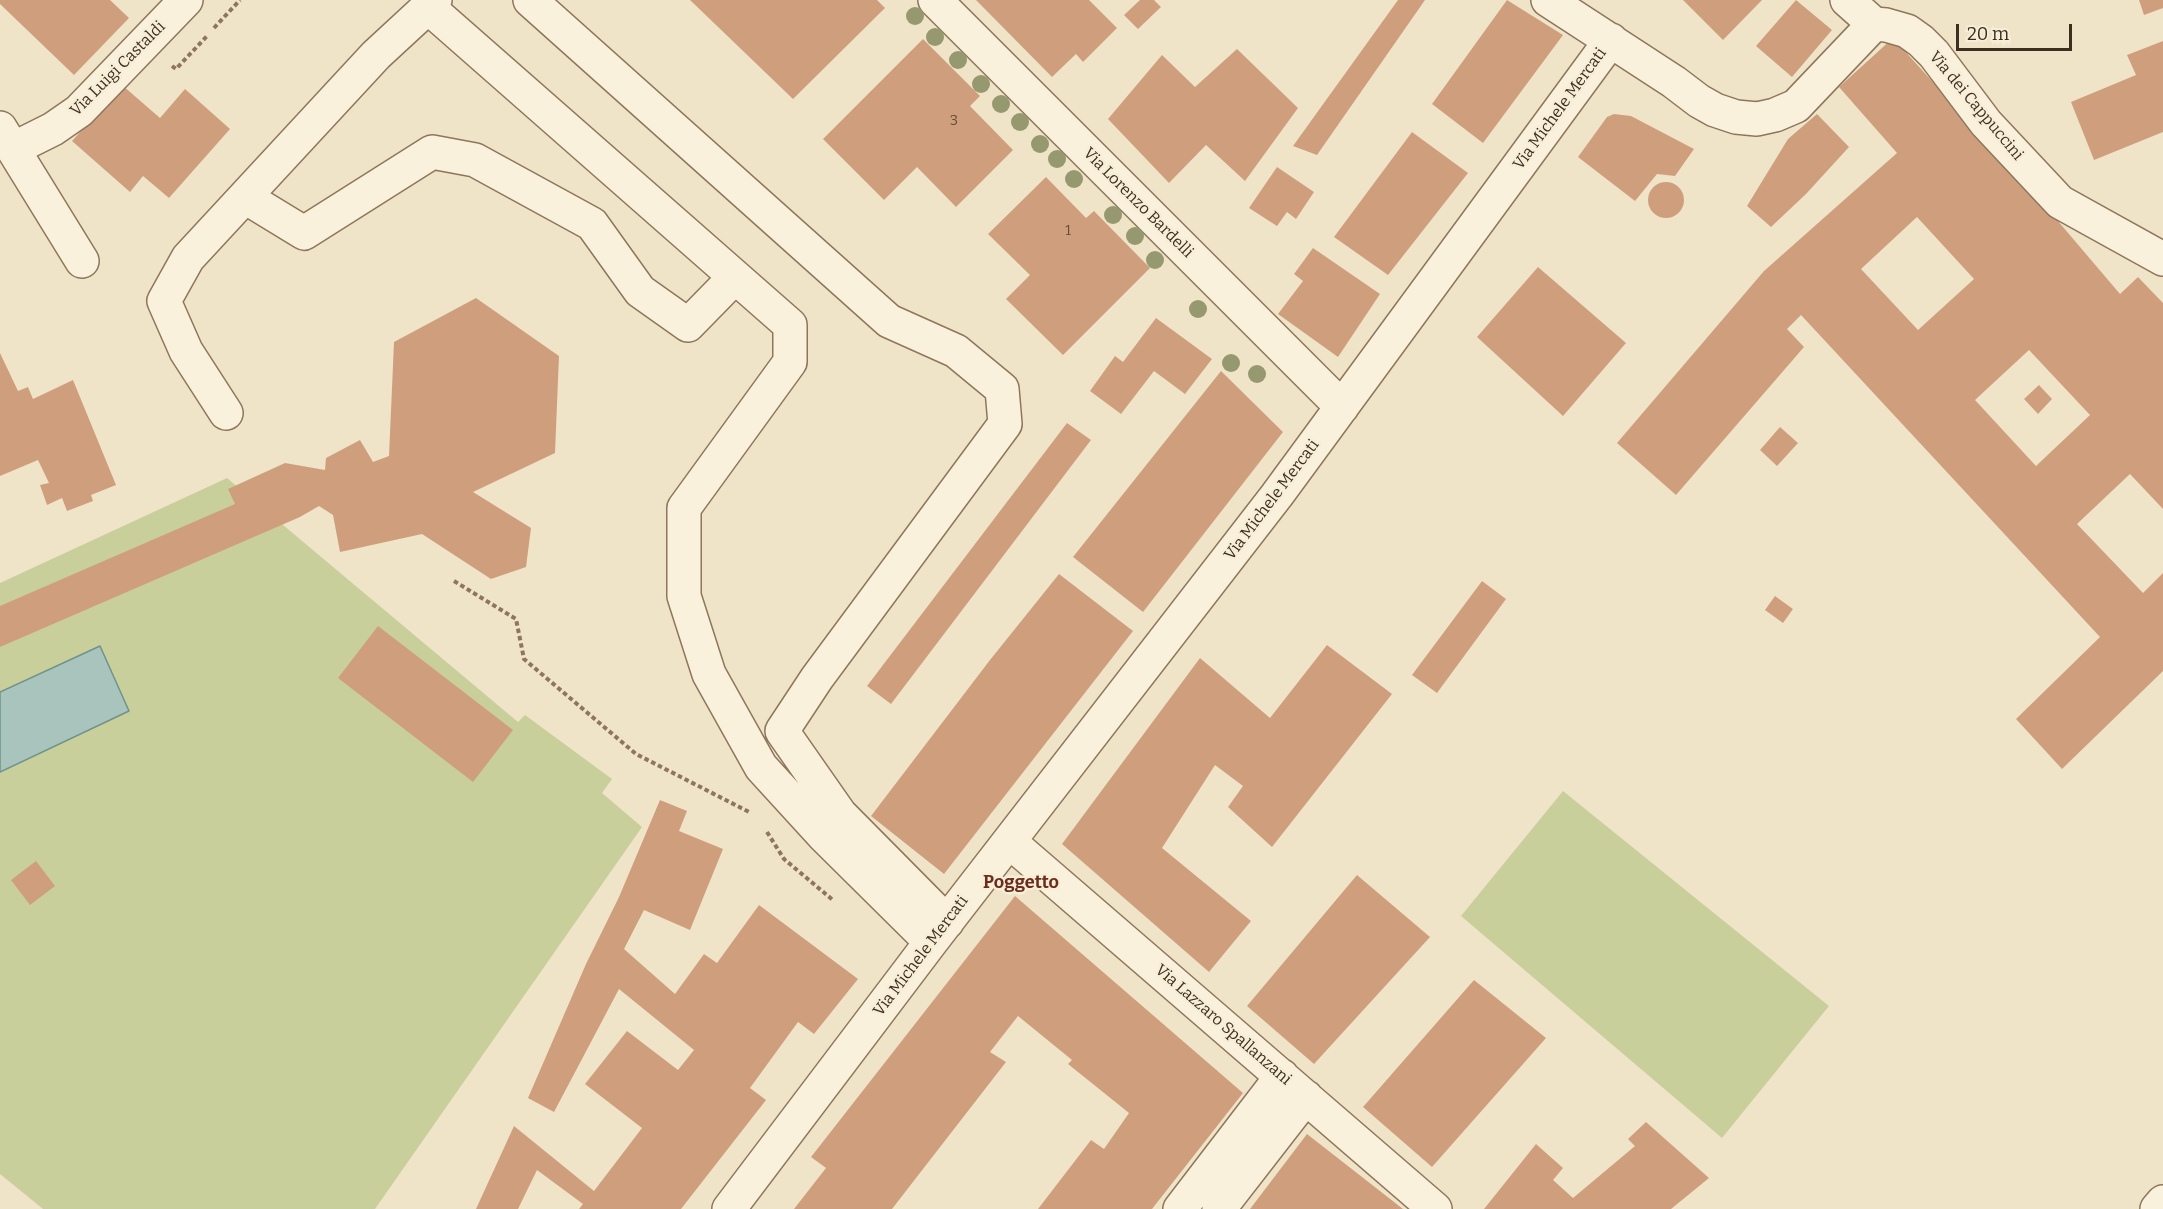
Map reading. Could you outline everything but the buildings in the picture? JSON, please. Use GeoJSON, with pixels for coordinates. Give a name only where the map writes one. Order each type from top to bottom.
{"type":"FeatureCollection","features":[{"type":"Feature","properties":{"kind":"street","name":"Via Luigi Castaldi"},"geometry":{"type":"LineString","coordinates":[[82,261],[6,138],[53,129],[79,111],[186,0]]}},
{"type":"Feature","properties":{"kind":"street"},"geometry":{"type":"LineString","coordinates":[[530,0],[889,321],[956,351],[1002,389],[1005,423],[817,678],[782,731],[840,814],[939,932]]}},
{"type":"Feature","properties":{"kind":"street","name":"Via Lorenzo Bardelli"},"geometry":{"type":"LineString","coordinates":[[935,0],[1342,407]]}},
{"type":"Feature","properties":{"kind":"street"},"geometry":{"type":"LineString","coordinates":[[1548,0],[1611,40]]}},
{"type":"Feature","properties":{"kind":"street"},"geometry":{"type":"LineString","coordinates":[[1847,0],[1874,24]]}},
{"type":"Feature","properties":{"kind":"street"},"geometry":{"type":"LineString","coordinates":[[226,413],[186,351],[164,301],[188,258],[376,55],[431,4],[790,325],[790,362],[684,508],[684,596],[709,674],[761,767],[825,837],[939,932]]}},
{"type":"Feature","properties":{"kind":"street","name":"Via Michele Mercati"},"geometry":{"type":"LineString","coordinates":[[729,1209],[939,932],[1270,504],[1611,40],[1699,101],[1736,117],[1756,119],[1775,116],[1796,106],[1874,24]]}},
{"type":"Feature","properties":{"kind":"street","name":"Via dei Cappuccini"},"geometry":{"type":"LineString","coordinates":[[1874,24],[1907,31],[1928,48],[1986,123],[2060,202],[2163,259]]}},
{"type":"Feature","properties":{"kind":"street"},"geometry":{"type":"LineString","coordinates":[[245,197],[304,233],[432,152],[475,160],[592,224],[640,291],[688,325],[735,277]]}},
{"type":"Feature","properties":{"kind":"street","name":"Via Lazzaro Spallanzani"},"geometry":{"type":"LineString","coordinates":[[1010,842],[1436,1209]]}},
{"type":"Feature","properties":{"kind":"street"},"geometry":{"type":"LineString","coordinates":[[1180,1209],[1294,1087]]}},
{"type":"Feature","properties":{"kind":"street"},"geometry":{"type":"LineString","coordinates":[[1219,1209],[1294,1087]]}},
{"type":"Feature","properties":{"kind":"street"},"geometry":{"type":"LineString","coordinates":[[2157,1209],[2163,1202]]}},
{"type":"Feature","properties":{"kind":"path"},"geometry":{"type":"LineString","coordinates":[[454,581],[516,619],[524,659],[636,754],[758,817]]}},
{"type":"Feature","properties":{"kind":"path"},"geometry":{"type":"LineString","coordinates":[[764,825],[784,859],[837,904]]}},
{"type":"Feature","properties":{"kind":"green space"},"geometry":{"type":"Polygon","coordinates":[[[227,478],[518,722],[525,715],[612,779],[602,793],[642,827],[375,1209],[43,1209],[0,1174],[0,583],[227,478]]]}},
{"type":"Feature","properties":{"kind":"green space"},"geometry":{"type":"Polygon","coordinates":[[[1563,791],[1829,1006],[1722,1138],[1461,916],[1563,791]]]}},
{"type":"Feature","properties":{"kind":"water"},"geometry":{"type":"Polygon","coordinates":[[[100,646],[129,711],[0,772],[0,692],[100,646]]]}},
{"type":"Feature","properties":{"kind":"district","name":"Poggetto"},"geometry":{"type":"Point","coordinates":[1021,883]}}]}
